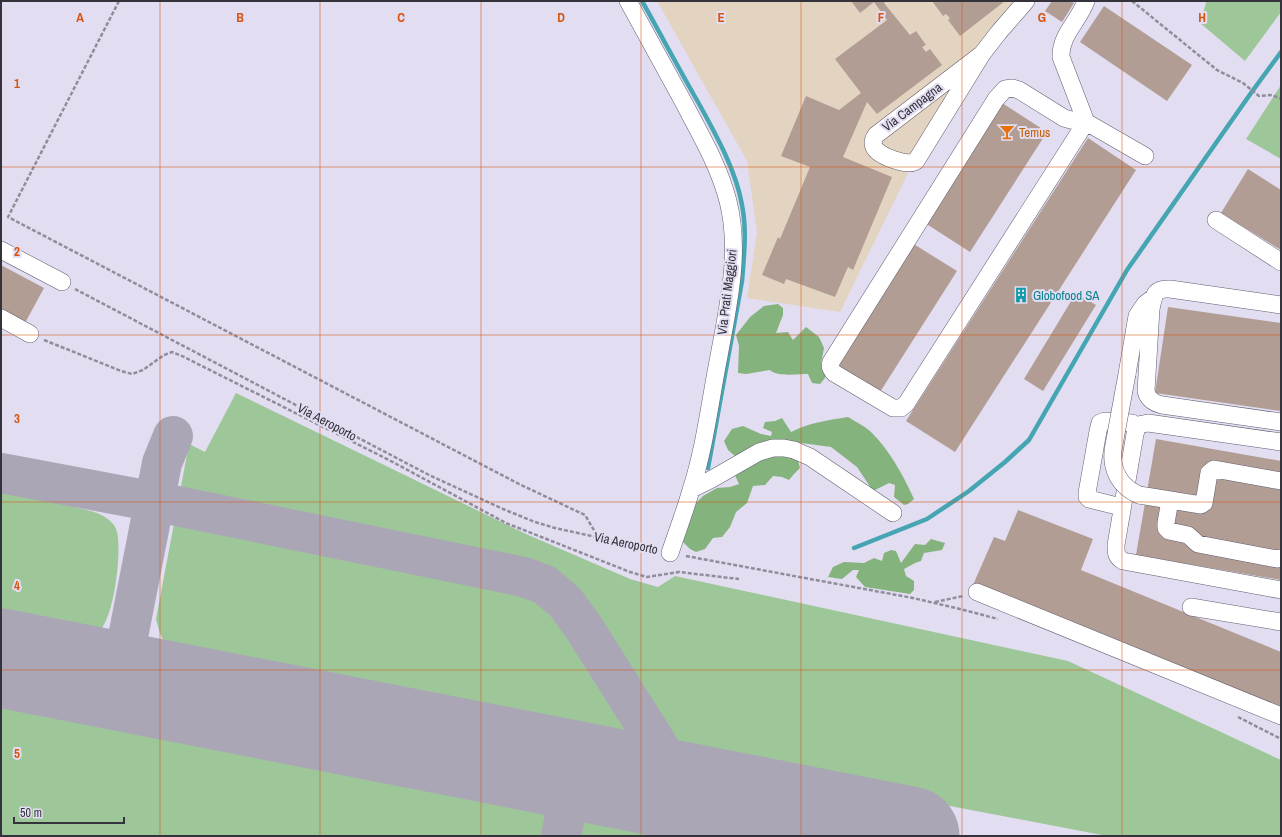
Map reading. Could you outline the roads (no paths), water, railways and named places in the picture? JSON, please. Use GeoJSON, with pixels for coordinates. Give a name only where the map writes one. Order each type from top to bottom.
{"type":"FeatureCollection","features":[{"type":"Feature","properties":{"kind":"street","name":"Via Prati Maggiori"},"geometry":{"type":"LineString","coordinates":[[628,1],[710,151],[721,178],[728,202],[734,248],[728,307],[701,450],[692,489],[670,553]]}},
{"type":"Feature","properties":{"kind":"street","name":"Via Campagna"},"geometry":{"type":"LineString","coordinates":[[982,54],[876,135],[874,138],[874,146],[877,152],[904,163],[913,163],[916,161],[982,54],[1026,1]]}},
{"type":"Feature","properties":{"kind":"street"},"geometry":{"type":"LineString","coordinates":[[1086,1],[1065,38],[1061,51],[1061,57],[1086,122]]}},
{"type":"Feature","properties":{"kind":"street"},"geometry":{"type":"LineString","coordinates":[[1086,122],[906,404],[901,408],[893,408],[834,373],[830,365],[831,362],[1001,92],[1005,89],[1012,88],[1019,90],[1064,118],[1086,122],[1145,156]]}},
{"type":"Feature","properties":{"kind":"street"},"geometry":{"type":"LineString","coordinates":[[1216,220],[1281,262]]}},
{"type":"Feature","properties":{"kind":"street"},"geometry":{"type":"LineString","coordinates":[[1,250],[62,282]]}},
{"type":"Feature","properties":{"kind":"street"},"geometry":{"type":"LineString","coordinates":[[1281,305],[1170,289],[1159,290],[1153,298],[1151,309],[1146,391],[1150,400],[1162,405],[1281,422]]}},
{"type":"Feature","properties":{"kind":"street"},"geometry":{"type":"LineString","coordinates":[[1153,298],[1145,304],[1137,316],[1113,450],[1112,462],[1115,473],[1120,482],[1129,490],[1139,495],[1201,505],[1204,502],[1209,473],[1214,469],[1281,481]]}},
{"type":"Feature","properties":{"kind":"street"},"geometry":{"type":"LineString","coordinates":[[1,318],[30,334]]}},
{"type":"Feature","properties":{"kind":"street"},"geometry":{"type":"LineString","coordinates":[[1122,512],[1117,506],[1093,501],[1087,497],[1098,431],[1102,421],[1148,423],[1281,442]]}},
{"type":"Feature","properties":{"kind":"street"},"geometry":{"type":"LineString","coordinates":[[1142,423],[1138,425],[1135,434],[1116,545],[1118,558],[1123,561],[1281,590]]}},
{"type":"Feature","properties":{"kind":"street"},"geometry":{"type":"LineString","coordinates":[[692,489],[759,452],[773,448],[784,448],[794,450],[810,457],[893,513]]}},
{"type":"Feature","properties":{"kind":"street"},"geometry":{"type":"LineString","coordinates":[[1170,500],[1166,523],[1166,528],[1169,531],[1188,535],[1198,544],[1277,559],[1281,558]]}},
{"type":"Feature","properties":{"kind":"street"},"geometry":{"type":"LineString","coordinates":[[977,592],[1281,716]]}},
{"type":"Feature","properties":{"kind":"street"},"geometry":{"type":"LineString","coordinates":[[1191,607],[1281,622]]}},
{"type":"Feature","properties":{"kind":"waterway"},"geometry":{"type":"LineString","coordinates":[[642,1],[718,139],[735,178],[744,214],[745,243],[742,281],[708,468]]}},
{"type":"Feature","properties":{"kind":"waterway"},"geometry":{"type":"LineString","coordinates":[[854,548],[927,519],[969,491],[1005,462],[1029,440],[1127,270],[1281,52]]}},
{"type":"Feature","properties":{"kind":"place","name":"Temus"},"geometry":{"type":"Point","coordinates":[1007,132]}},
{"type":"Feature","properties":{"kind":"place","name":"Globofood SA"},"geometry":{"type":"Point","coordinates":[1021,295]}}]}
